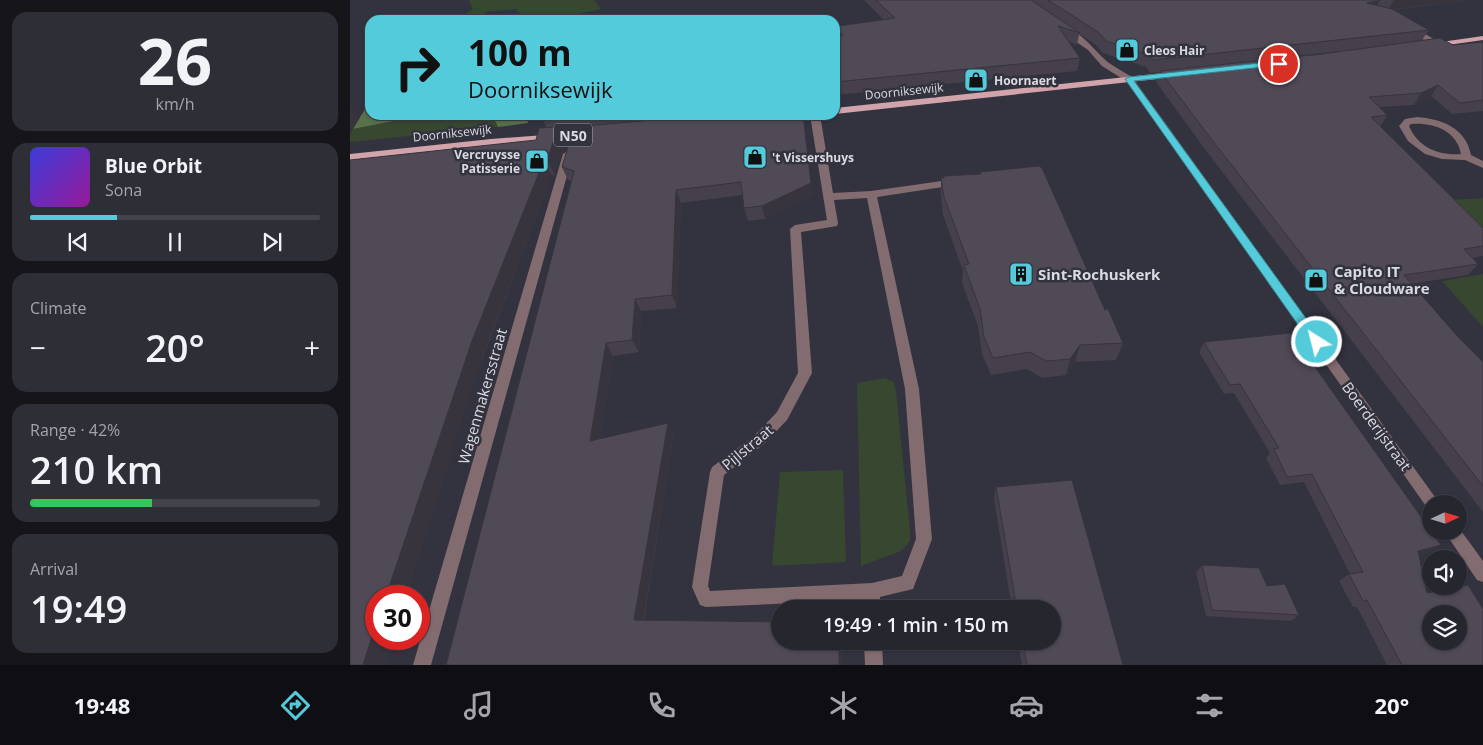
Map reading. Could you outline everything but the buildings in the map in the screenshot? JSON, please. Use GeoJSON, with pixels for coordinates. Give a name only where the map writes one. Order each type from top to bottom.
{"type":"FeatureCollection","features":[{"type":"Feature","properties":{"kind":"main road"},"geometry":{"type":"LineString","coordinates":[[1420,46],[1483,38]]}},
{"type":"Feature","properties":{"kind":"main road","name":"Doorniksewijk"},"geometry":{"type":"LineString","coordinates":[[840,110],[1184,74]]}},
{"type":"Feature","properties":{"kind":"main road","name":"Doorniksewijk"},"geometry":{"type":"LineString","coordinates":[[350,157],[595,134]]}},
{"type":"Feature","properties":{"kind":"street"},"geometry":{"type":"LineString","coordinates":[[1403,24],[1438,44]]}},
{"type":"Feature","properties":{"kind":"street"},"geometry":{"type":"LineString","coordinates":[[1058,25],[1090,48],[1106,64],[1129,79]]}},
{"type":"Feature","properties":{"kind":"street","name":"Boerderijstraat"},"geometry":{"type":"LineString","coordinates":[[1129,79],[1427,495]]}},
{"type":"Feature","properties":{"kind":"street"},"geometry":{"type":"LineString","coordinates":[[1466,157],[1466,151],[1461,141],[1452,132],[1436,123],[1421,119],[1408,121],[1404,126],[1408,137],[1419,147],[1435,155],[1466,157],[1483,165]]}},
{"type":"Feature","properties":{"kind":"street","name":"Pijlstraat"},"geometry":{"type":"LineString","coordinates":[[816,120],[833,223],[795,229],[806,373],[782,416],[759,440],[717,472],[700,587],[706,600],[872,590],[907,583],[924,539],[912,389],[871,194]]}},
{"type":"Feature","properties":{"kind":"street","name":"Wagenmakersstraat"},"geometry":{"type":"LineString","coordinates":[[422,665],[574,135]]}},
{"type":"Feature","properties":{"kind":"street"},"geometry":{"type":"LineString","coordinates":[[829,197],[871,194],[969,180]]}},
{"type":"Feature","properties":{"kind":"street"},"geometry":{"type":"LineString","coordinates":[[1458,540],[1483,574]]}},
{"type":"Feature","properties":{"kind":"street"},"geometry":{"type":"LineString","coordinates":[[872,590],[872,600]]}},
{"type":"Feature","properties":{"kind":"street"},"geometry":{"type":"LineString","coordinates":[[873,650],[874,665]]}},
{"type":"Feature","properties":{"kind":"green space"},"geometry":{"type":"Polygon","coordinates":[[[469,0],[594,0],[601,9],[574,15],[522,15],[516,9],[485,12],[486,15],[464,15],[473,9],[469,0]]]}},
{"type":"Feature","properties":{"kind":"green space"},"geometry":{"type":"Polygon","coordinates":[[[365,109],[365,120],[394,120],[394,121],[353,129],[365,109]]]}},
{"type":"Feature","properties":{"kind":"green space"},"geometry":{"type":"Polygon","coordinates":[[[494,120],[498,127],[350,142],[350,134],[353,129],[394,121],[494,120]]]}},
{"type":"Feature","properties":{"kind":"green space"},"geometry":{"type":"Polygon","coordinates":[[[494,120],[527,120],[528,123],[498,127],[494,120]]]}},
{"type":"Feature","properties":{"kind":"green space"},"geometry":{"type":"Polygon","coordinates":[[[1483,198],[1483,249],[1435,201],[1483,198]]]}},
{"type":"Feature","properties":{"kind":"green space"},"geometry":{"type":"Polygon","coordinates":[[[1483,274],[1483,327],[1442,281],[1483,274]]]}},
{"type":"Feature","properties":{"kind":"green space"},"geometry":{"type":"Polygon","coordinates":[[[885,378],[894,382],[896,391],[910,541],[901,551],[861,566],[857,383],[885,378]]]}},
{"type":"Feature","properties":{"kind":"green space"},"geometry":{"type":"Polygon","coordinates":[[[843,470],[846,562],[772,566],[780,472],[843,470]]]}},
{"type":"Feature","properties":{"kind":"place","name":"Cleos Hair"},"geometry":{"type":"Point","coordinates":[1127,50]}},
{"type":"Feature","properties":{"kind":"place","name":"Hoornaert"},"geometry":{"type":"Point","coordinates":[976,80]}},
{"type":"Feature","properties":{"kind":"place","name":"'t Vissershuys"},"geometry":{"type":"Point","coordinates":[755,157]}},
{"type":"Feature","properties":{"kind":"place","name":"Vercruysse Patisserie"},"geometry":{"type":"Point","coordinates":[537,161]}},
{"type":"Feature","properties":{"kind":"place","name":"Sint-Rochuskerk"},"geometry":{"type":"Point","coordinates":[1021,274]}},
{"type":"Feature","properties":{"kind":"place","name":"Capito IT & Cloudware"},"geometry":{"type":"Point","coordinates":[1316,280]}},
{"type":"Feature","properties":{"kind":"route"},"geometry":{"type":"LineString","coordinates":[[1279,64],[1129,79],[1317,342]]}}]}
